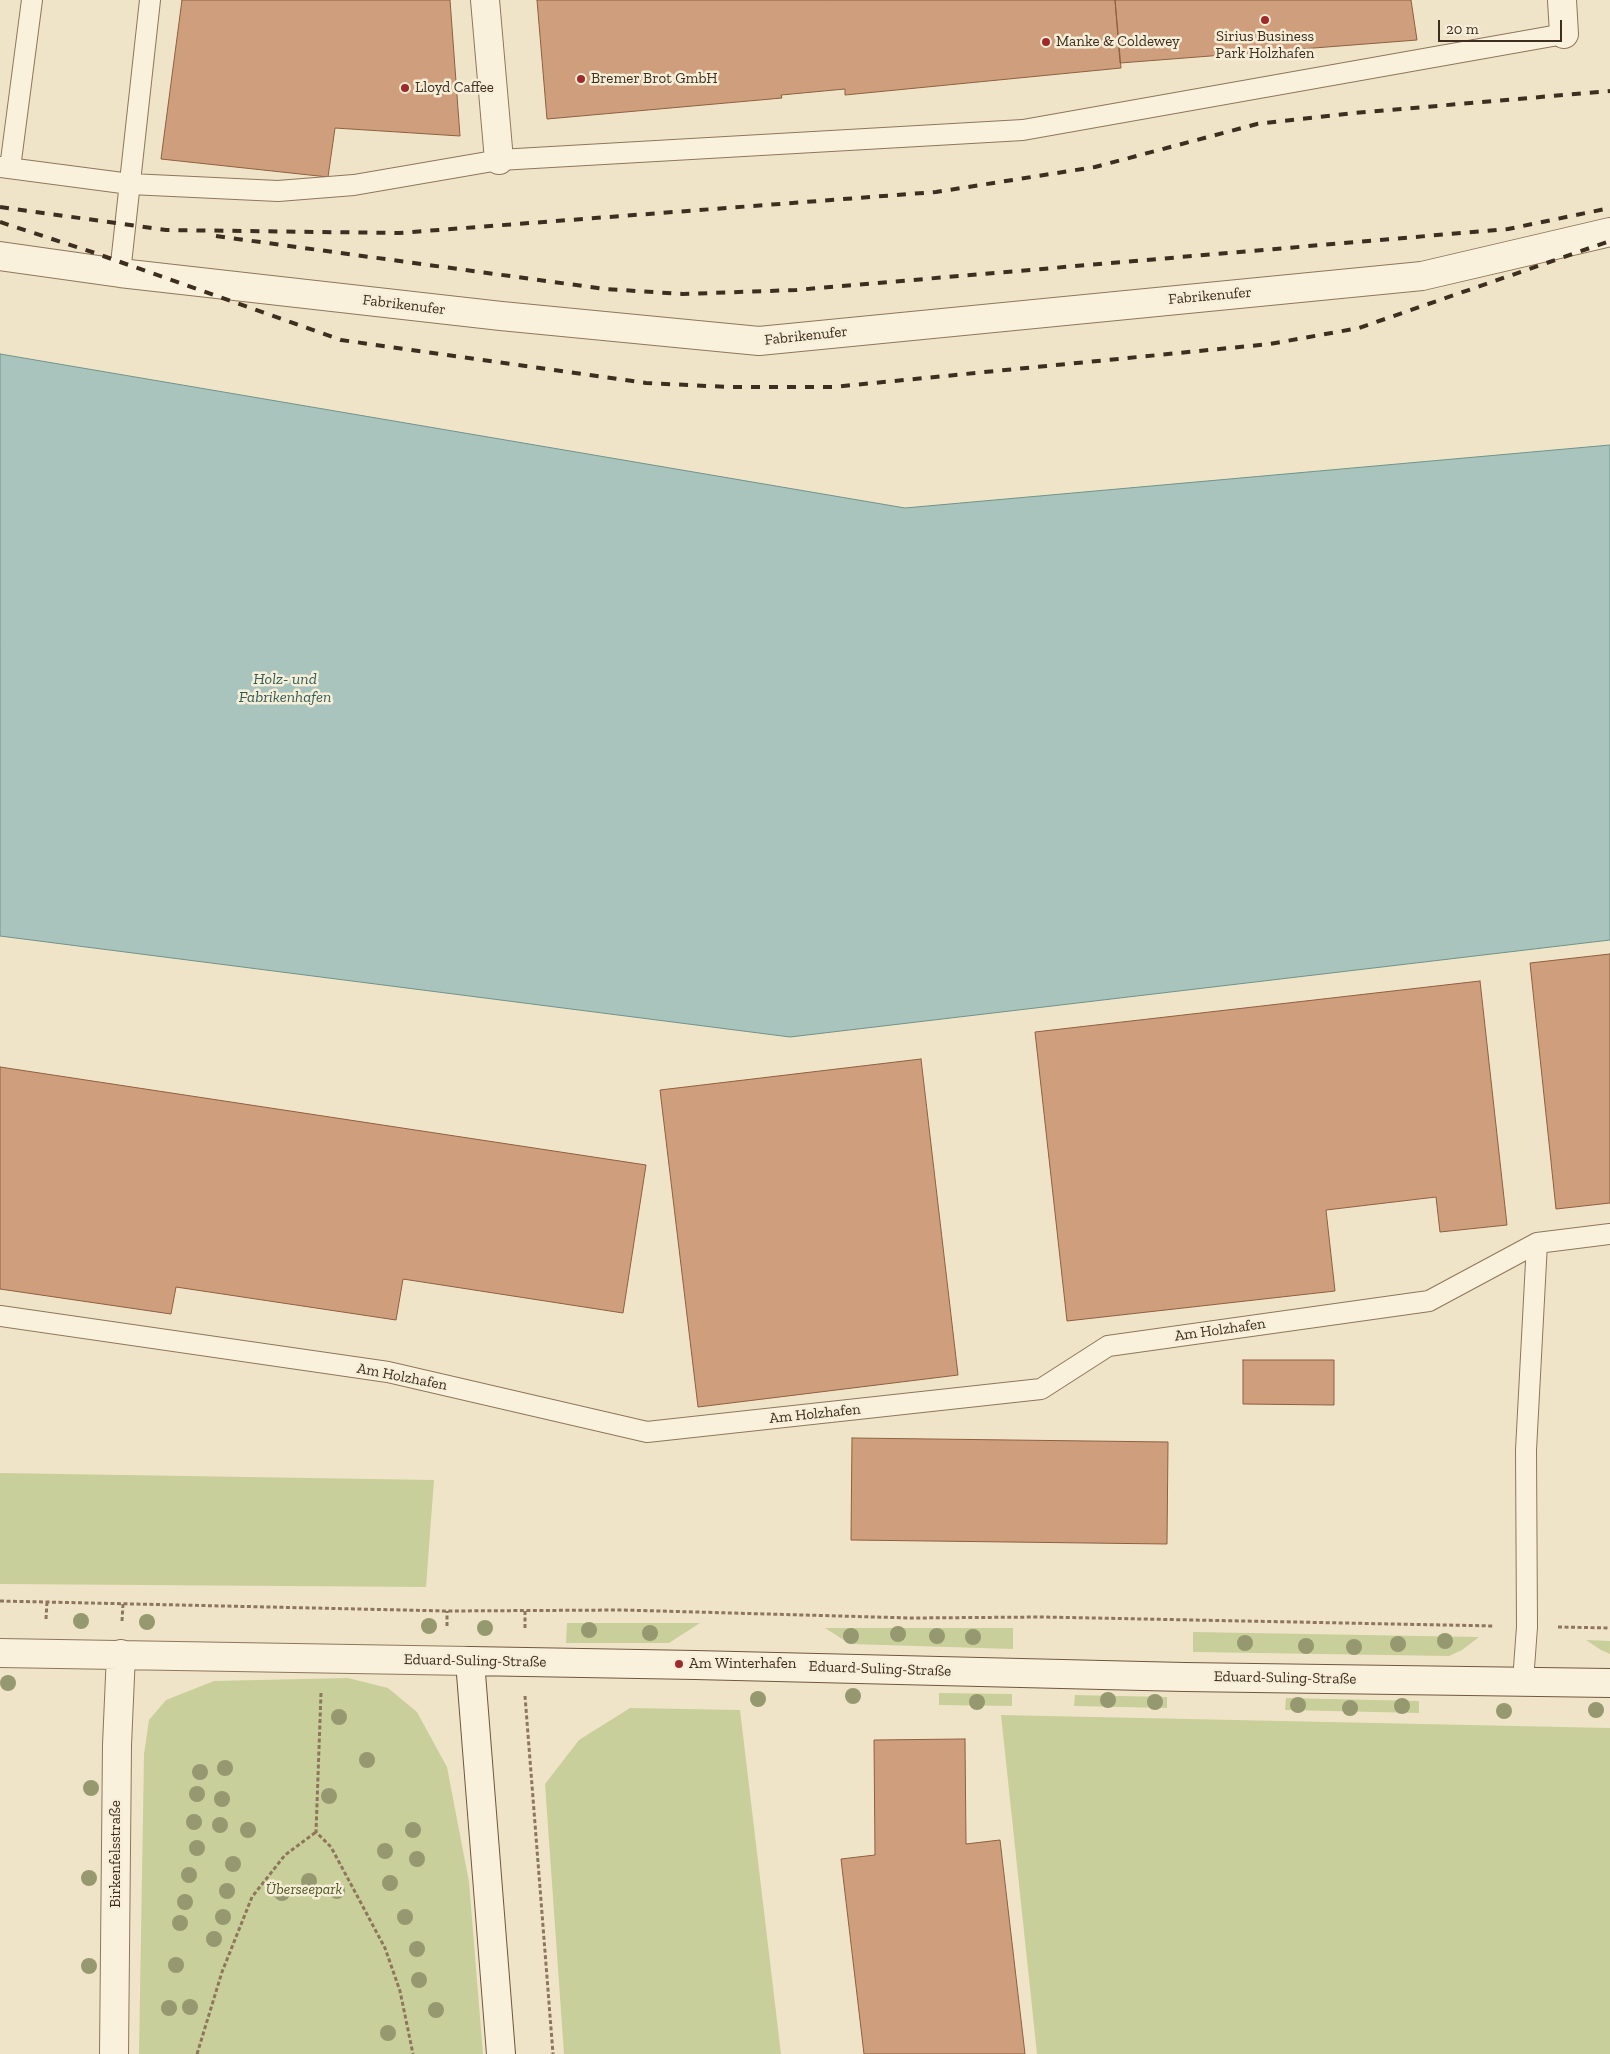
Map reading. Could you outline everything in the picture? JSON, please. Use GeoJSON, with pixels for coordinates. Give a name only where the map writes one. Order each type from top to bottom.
{"type":"FeatureCollection","features":[{"type":"Feature","properties":{"kind":"street"},"geometry":{"type":"LineString","coordinates":[[486,0],[499,160]]}},
{"type":"Feature","properties":{"kind":"street"},"geometry":{"type":"LineString","coordinates":[[1562,0],[1564,34]]}},
{"type":"Feature","properties":{"kind":"street","name":"Fabrikenufer"},"geometry":{"type":"LineString","coordinates":[[0,256],[120,273],[501,316],[759,340],[1422,276],[1610,232]]}},
{"type":"Feature","properties":{"kind":"street","name":"Eduard-Suling-Straße"},"geometry":{"type":"LineString","coordinates":[[0,1653],[524,1662],[1184,1678],[1610,1683]]}},
{"type":"Feature","properties":{"kind":"street","name":"Birkenfelsstraße"},"geometry":{"type":"LineString","coordinates":[[114,2054],[117,1745],[121,1654]]}},
{"type":"Feature","properties":{"kind":"street"},"geometry":{"type":"LineString","coordinates":[[470,1662],[501,2054]]}},
{"type":"Feature","properties":{"kind":"lane"},"geometry":{"type":"LineString","coordinates":[[32,0],[5,167],[130,184],[278,191],[354,185],[499,160],[1022,130],[1564,34]]}},
{"type":"Feature","properties":{"kind":"lane"},"geometry":{"type":"LineString","coordinates":[[120,273],[150,0]]}},
{"type":"Feature","properties":{"kind":"lane","name":"Am Holzhafen"},"geometry":{"type":"LineString","coordinates":[[0,1316],[388,1372],[647,1432],[1040,1390],[1108,1346],[1429,1301],[1537,1243],[1610,1234]]}},
{"type":"Feature","properties":{"kind":"lane"},"geometry":{"type":"LineString","coordinates":[[1523,1681],[1527,1627],[1526,1450],[1537,1243]]}},
{"type":"Feature","properties":{"kind":"path"},"geometry":{"type":"LineString","coordinates":[[0,1601],[438,1611],[623,1610],[911,1618],[1043,1617],[1610,1628]]}},
{"type":"Feature","properties":{"kind":"path"},"geometry":{"type":"LineString","coordinates":[[323,1658],[316,1832],[331,1847],[385,1948],[400,1991],[413,2054]]}},
{"type":"Feature","properties":{"kind":"path"},"geometry":{"type":"LineString","coordinates":[[524,1662],[525,1706],[553,2054]]}},
{"type":"Feature","properties":{"kind":"path"},"geometry":{"type":"LineString","coordinates":[[197,2054],[222,1972],[252,1897],[285,1855],[316,1832]]}},
{"type":"Feature","properties":{"kind":"green space"},"geometry":{"type":"Polygon","coordinates":[[[0,1473],[434,1480],[426,1587],[0,1584],[0,1473]]]}},
{"type":"Feature","properties":{"kind":"green space"},"geometry":{"type":"Polygon","coordinates":[[[567,1623],[700,1623],[669,1643],[566,1643],[567,1623]]]}},
{"type":"Feature","properties":{"kind":"green space"},"geometry":{"type":"Polygon","coordinates":[[[825,1628],[1013,1628],[1013,1649],[850,1644],[825,1628]]]}},
{"type":"Feature","properties":{"kind":"green space"},"geometry":{"type":"Polygon","coordinates":[[[1193,1632],[1479,1637],[1462,1650],[1449,1656],[1193,1652],[1193,1632]]]}},
{"type":"Feature","properties":{"kind":"green space"},"geometry":{"type":"Polygon","coordinates":[[[1586,1640],[1610,1641],[1610,1654],[1601,1650],[1586,1640]]]}},
{"type":"Feature","properties":{"kind":"green space","name":"Überseepark"},"geometry":{"type":"Polygon","coordinates":[[[348,1678],[388,1688],[417,1712],[447,1767],[469,1882],[483,2054],[139,2054],[144,1754],[149,1720],[166,1700],[214,1681],[348,1678]]]}},
{"type":"Feature","properties":{"kind":"green space"},"geometry":{"type":"Polygon","coordinates":[[[939,1693],[1012,1694],[1012,1706],[939,1705],[939,1693]]]}},
{"type":"Feature","properties":{"kind":"green space"},"geometry":{"type":"Polygon","coordinates":[[[1075,1695],[1167,1697],[1167,1708],[1074,1706],[1075,1695]]]}},
{"type":"Feature","properties":{"kind":"green space"},"geometry":{"type":"Polygon","coordinates":[[[1286,1698],[1419,1701],[1419,1713],[1285,1710],[1286,1698]]]}},
{"type":"Feature","properties":{"kind":"green space"},"geometry":{"type":"Polygon","coordinates":[[[630,1708],[740,1710],[781,2054],[564,2054],[545,1784],[579,1740],[630,1708]]]}},
{"type":"Feature","properties":{"kind":"green space"},"geometry":{"type":"Polygon","coordinates":[[[1001,1715],[1610,1728],[1610,2054],[1037,2054],[1001,1715]]]}},
{"type":"Feature","properties":{"kind":"water","name":"Holz- und Fabrikenhafen"},"geometry":{"type":"Polygon","coordinates":[[[0,354],[905,508],[1610,445],[1610,940],[790,1037],[0,936],[0,354]]]}},
{"type":"Feature","properties":{"kind":"building"},"geometry":{"type":"Polygon","coordinates":[[[182,0],[450,0],[460,136],[335,128],[328,177],[161,159],[182,0]]]}},
{"type":"Feature","properties":{"kind":"building"},"geometry":{"type":"Polygon","coordinates":[[[537,0],[1115,0],[1121,68],[845,95],[845,89],[781,95],[782,98],[547,119],[537,0]]]}},
{"type":"Feature","properties":{"kind":"building","name":"Sirius Business Park Holzhafen"},"geometry":{"type":"Polygon","coordinates":[[[1115,0],[1411,0],[1417,40],[1120,63],[1115,0]]]}},
{"type":"Feature","properties":{"kind":"building"},"geometry":{"type":"Polygon","coordinates":[[[1610,954],[1610,1203],[1556,1209],[1530,963],[1610,954]]]}},
{"type":"Feature","properties":{"kind":"building"},"geometry":{"type":"Polygon","coordinates":[[[1480,981],[1507,1225],[1440,1232],[1436,1197],[1326,1210],[1335,1291],[1067,1321],[1035,1032],[1480,981]]]}},
{"type":"Feature","properties":{"kind":"building"},"geometry":{"type":"Polygon","coordinates":[[[921,1059],[958,1375],[698,1407],[660,1090],[921,1059]]]}},
{"type":"Feature","properties":{"kind":"building"},"geometry":{"type":"Polygon","coordinates":[[[0,1067],[646,1165],[623,1313],[403,1279],[396,1320],[176,1287],[171,1314],[0,1289],[0,1067]]]}},
{"type":"Feature","properties":{"kind":"building"},"geometry":{"type":"Polygon","coordinates":[[[1243,1360],[1334,1360],[1334,1405],[1243,1404],[1243,1360]]]}},
{"type":"Feature","properties":{"kind":"building"},"geometry":{"type":"Polygon","coordinates":[[[852,1438],[1168,1442],[1167,1544],[851,1540],[852,1438]]]}},
{"type":"Feature","properties":{"kind":"building"},"geometry":{"type":"Polygon","coordinates":[[[965,1739],[966,1844],[1000,1840],[1025,2054],[864,2054],[841,1859],[875,1855],[874,1740],[965,1739]]]}},
{"type":"Feature","properties":{"kind":"railway"},"geometry":{"type":"LineString","coordinates":[[0,207],[166,230],[399,233],[936,192],[1095,167],[1257,124],[1355,113],[1610,91]]}},
{"type":"Feature","properties":{"kind":"railway"},"geometry":{"type":"LineString","coordinates":[[216,236],[605,289],[683,294],[796,290],[1508,229],[1610,208]]}},
{"type":"Feature","properties":{"kind":"railway"},"geometry":{"type":"LineString","coordinates":[[0,222],[92,252],[341,340],[646,383],[728,387],[833,387],[1270,344],[1359,328],[1610,241]]}},
{"type":"Feature","properties":{"kind":"place","name":"Sirius Business Park Holzhafen"},"geometry":{"type":"Point","coordinates":[1265,20]}},
{"type":"Feature","properties":{"kind":"place","name":"Manke & Coldewey"},"geometry":{"type":"Point","coordinates":[1046,42]}},
{"type":"Feature","properties":{"kind":"place","name":"Bremer Brot GmbH"},"geometry":{"type":"Point","coordinates":[581,79]}},
{"type":"Feature","properties":{"kind":"place","name":"Lloyd Caffee"},"geometry":{"type":"Point","coordinates":[405,88]}},
{"type":"Feature","properties":{"kind":"place","name":"Am Winterhafen"},"geometry":{"type":"Point","coordinates":[679,1664]}}]}
